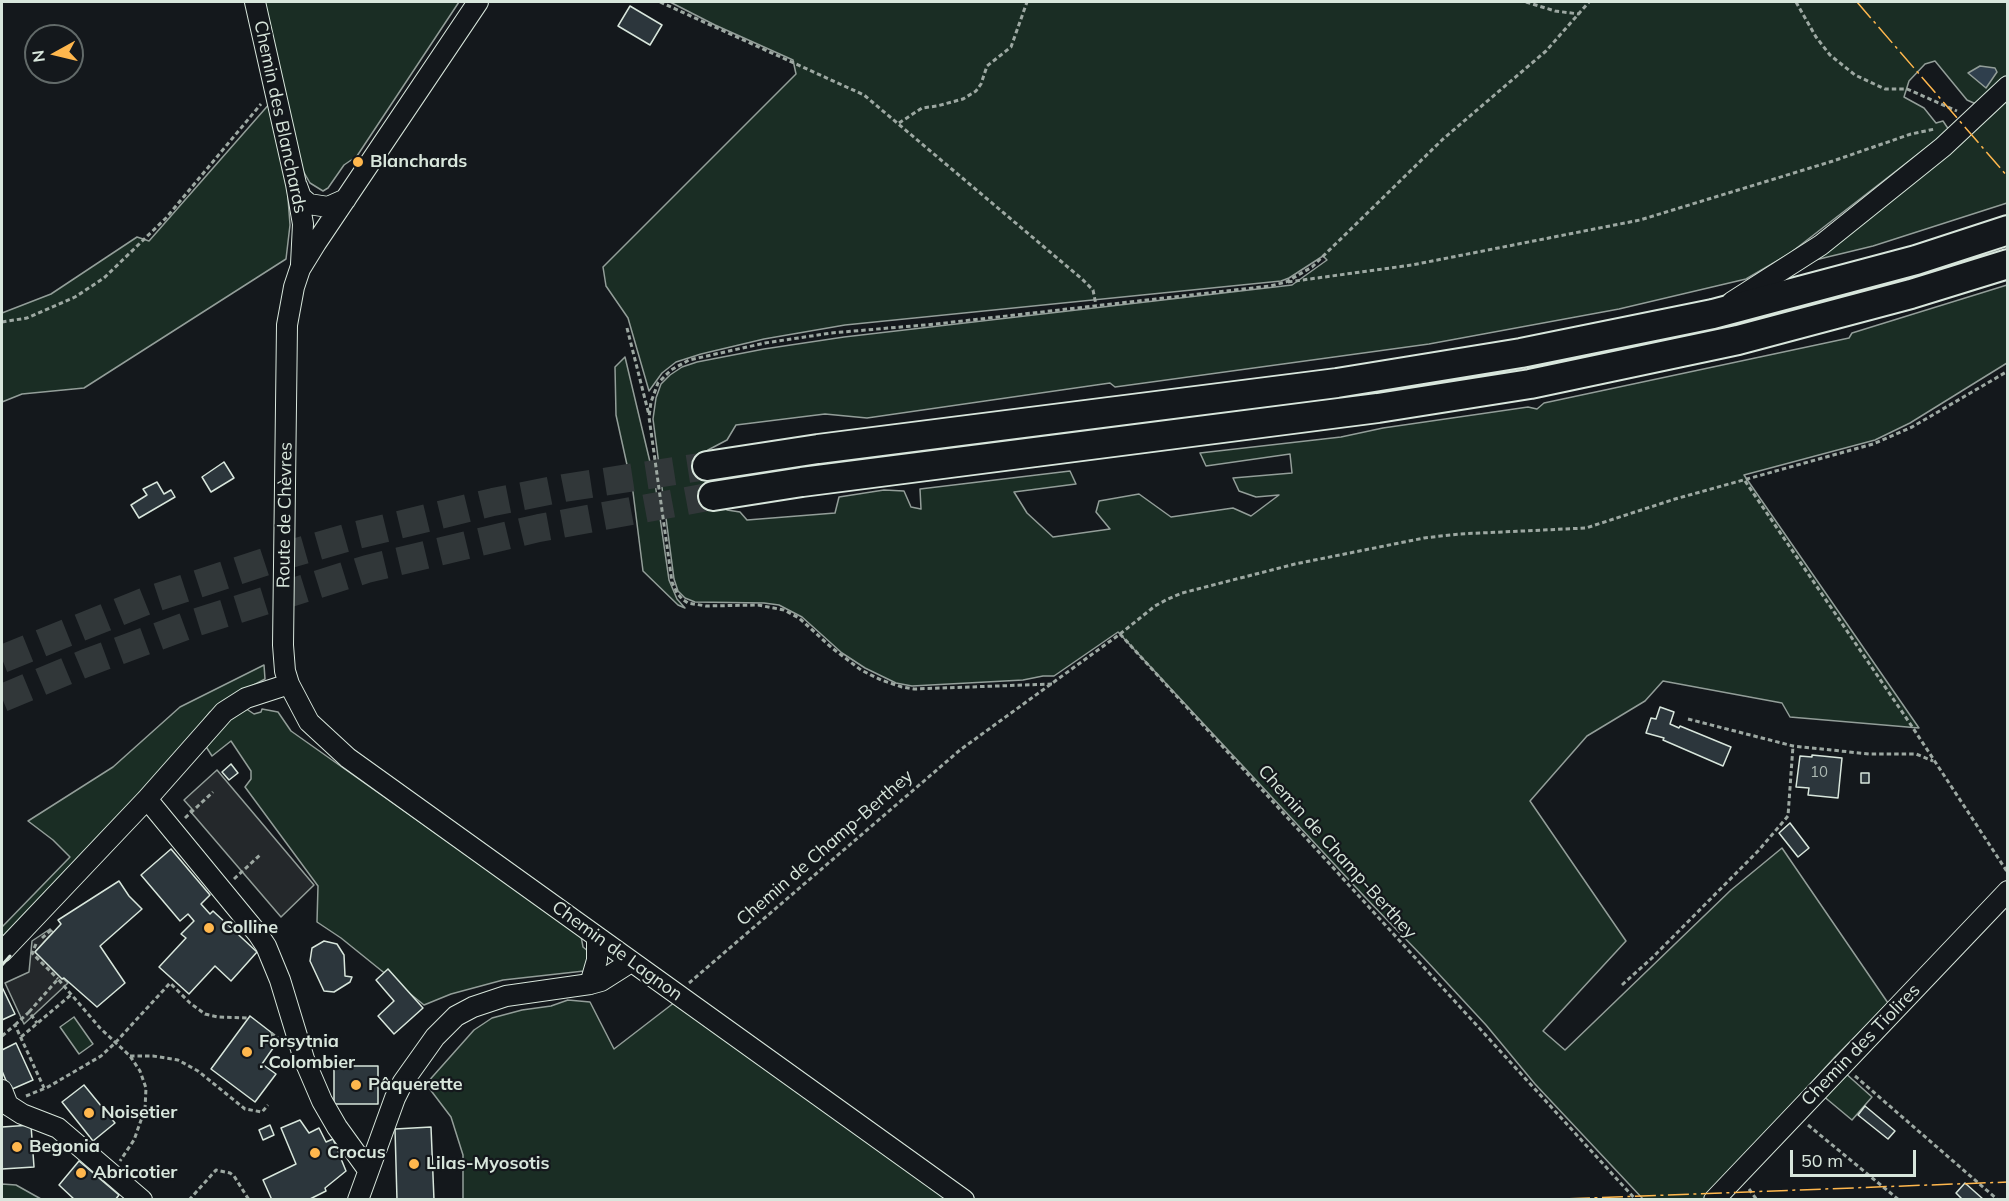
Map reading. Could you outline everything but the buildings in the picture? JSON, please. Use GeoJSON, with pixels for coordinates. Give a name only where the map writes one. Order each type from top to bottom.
{"type":"FeatureCollection","features":[{"type":"Feature","properties":{"kind":"highway"},"geometry":{"type":"LineString","coordinates":[[707,466],[829,447],[1337,383],[1521,353],[1713,315],[1916,260],[2007,230]]}},
{"type":"Feature","properties":{"kind":"highway"},"geometry":{"type":"LineString","coordinates":[[713,496],[895,470],[1253,425],[1530,384],[1738,340],[1911,294],[2007,264]]}},
{"type":"Feature","properties":{"kind":"street","name":"Chemin des Blanchards"},"geometry":{"type":"LineString","coordinates":[[255,2],[303,224],[300,269]]}},
{"type":"Feature","properties":{"kind":"street","name":"Route de Chèvres"},"geometry":{"type":"LineString","coordinates":[[289,684],[285,671],[283,645],[289,306],[300,269],[478,2]]}},
{"type":"Feature","properties":{"kind":"street"},"geometry":{"type":"LineString","coordinates":[[1713,315],[1821,245],[1943,147],[1964,116],[2007,86]]}},
{"type":"Feature","properties":{"kind":"street"},"geometry":{"type":"LineString","coordinates":[[296,184],[302,197],[309,204],[328,207],[346,199]]}},
{"type":"Feature","properties":{"kind":"street"},"geometry":{"type":"LineString","coordinates":[[2,952],[147,799],[224,712],[246,698],[289,684]]}},
{"type":"Feature","properties":{"kind":"street","name":"Chemin de Lagnon"},"geometry":{"type":"LineString","coordinates":[[289,684],[309,723],[330,743],[597,938],[964,1200]]}},
{"type":"Feature","properties":{"kind":"street"},"geometry":{"type":"LineString","coordinates":[[147,799],[262,940],[280,980],[304,1059],[322,1101],[337,1127],[368,1170]]}},
{"type":"Feature","properties":{"kind":"street","name":"Chemin des Tiolires"},"geometry":{"type":"LineString","coordinates":[[1714,1200],[2007,891]]}},
{"type":"Feature","properties":{"kind":"street"},"geometry":{"type":"LineString","coordinates":[[590,984],[597,960],[597,938]]}},
{"type":"Feature","properties":{"kind":"street"},"geometry":{"type":"LineString","coordinates":[[358,1200],[403,1082],[435,1037],[456,1016],[473,1007],[506,996],[601,981],[631,962]]}},
{"type":"Feature","properties":{"kind":"street"},"geometry":{"type":"LineString","coordinates":[[4,1101],[22,1114],[58,1128],[142,1200]]}},
{"type":"Feature","properties":{"kind":"path"},"geometry":{"type":"LineString","coordinates":[[660,2],[864,95],[1082,279],[1093,290],[1096,305]]}},
{"type":"Feature","properties":{"kind":"path"},"geometry":{"type":"LineString","coordinates":[[899,123],[922,108],[963,99],[976,91],[987,66],[1011,47],[1027,2]]}},
{"type":"Feature","properties":{"kind":"path"},"geometry":{"type":"LineString","coordinates":[[1526,2],[1555,11],[1579,14]]}},
{"type":"Feature","properties":{"kind":"path"},"geometry":{"type":"LineString","coordinates":[[1286,282],[1312,267],[1443,139],[1546,51],[1589,2]]}},
{"type":"Feature","properties":{"kind":"path"},"geometry":{"type":"LineString","coordinates":[[1796,2],[1816,37],[1830,55],[1855,75],[1885,89],[1907,89],[1964,116]]}},
{"type":"Feature","properties":{"kind":"path"},"geometry":{"type":"LineString","coordinates":[[2,322],[27,318],[75,297],[104,278],[166,218],[275,87]]}},
{"type":"Feature","properties":{"kind":"path"},"geometry":{"type":"LineString","coordinates":[[649,417],[651,402],[658,383],[671,370],[689,360],[765,343],[831,333],[936,324],[1270,286],[1412,266],[1640,220],[1800,171],[1964,116]]}},
{"type":"Feature","properties":{"kind":"path"},"geometry":{"type":"LineString","coordinates":[[627,328],[649,417],[672,582],[682,599],[688,603],[706,606],[758,605],[784,610],[799,618],[832,648],[861,669],[881,681],[902,687],[914,689],[1052,684]]}},
{"type":"Feature","properties":{"kind":"path","name":"Chemin de Champ-Berthey"},"geometry":{"type":"LineString","coordinates":[[676,994],[960,750],[1155,606],[1182,593],[1295,564],[1424,538],[1459,534],[1586,528],[1675,499],[1874,444],[1912,427],[2007,371]]}},
{"type":"Feature","properties":{"kind":"path"},"geometry":{"type":"LineString","coordinates":[[1745,481],[1935,762],[2007,873]]}},
{"type":"Feature","properties":{"kind":"path","name":"Chemin de Champ-Berthey"},"geometry":{"type":"LineString","coordinates":[[1120,634],[1636,1200]]}},
{"type":"Feature","properties":{"kind":"path"},"geometry":{"type":"LineString","coordinates":[[1688,719],[1793,746],[1869,754],[1916,754],[1935,762]]}},
{"type":"Feature","properties":{"kind":"path"},"geometry":{"type":"LineString","coordinates":[[1622,984],[1652,958],[1759,850],[1788,816],[1793,746]]}},
{"type":"Feature","properties":{"kind":"path"},"geometry":{"type":"LineString","coordinates":[[187,816],[213,792]]}},
{"type":"Feature","properties":{"kind":"path"},"geometry":{"type":"LineString","coordinates":[[242,871],[260,855]]}},
{"type":"Feature","properties":{"kind":"path"},"geometry":{"type":"LineString","coordinates":[[51,930],[36,943],[32,953],[115,1043],[130,1056],[145,1082],[146,1105],[134,1140],[118,1164]]}},
{"type":"Feature","properties":{"kind":"path"},"geometry":{"type":"LineString","coordinates":[[2,1036],[29,1012],[58,979]]}},
{"type":"Feature","properties":{"kind":"path"},"geometry":{"type":"LineString","coordinates":[[4,1101],[44,1088],[88,1064],[115,1043],[170,983],[205,1014],[218,1017],[249,1018]]}},
{"type":"Feature","properties":{"kind":"path"},"geometry":{"type":"LineString","coordinates":[[21,1037],[72,994]]}},
{"type":"Feature","properties":{"kind":"path"},"geometry":{"type":"LineString","coordinates":[[29,1012],[37,1023]]}},
{"type":"Feature","properties":{"kind":"path"},"geometry":{"type":"LineString","coordinates":[[15,1025],[44,1088]]}},
{"type":"Feature","properties":{"kind":"path"},"geometry":{"type":"LineString","coordinates":[[130,1056],[153,1056],[178,1060],[208,1078],[245,1109],[262,1112],[268,1105]]}},
{"type":"Feature","properties":{"kind":"path"},"geometry":{"type":"LineString","coordinates":[[1842,1065],[1998,1200]]}},
{"type":"Feature","properties":{"kind":"path"},"geometry":{"type":"LineString","coordinates":[[1806,1122],[1899,1200]]}},
{"type":"Feature","properties":{"kind":"path"},"geometry":{"type":"LineString","coordinates":[[189,1200],[216,1170],[234,1176],[249,1200]]}},
{"type":"Feature","properties":{"kind":"green space"},"geometry":{"type":"Polygon","coordinates":[[[263,2],[459,2],[357,156],[344,165],[328,188],[323,191],[310,183],[302,169],[263,2]]]}},
{"type":"Feature","properties":{"kind":"green space"},"geometry":{"type":"Polygon","coordinates":[[[670,2],[2007,2],[2007,76],[1988,96],[1976,104],[1967,100],[1935,61],[1925,64],[1909,81],[1904,97],[1924,108],[1936,123],[1943,121],[1949,130],[1789,254],[1746,279],[1619,309],[1429,344],[1115,387],[1110,383],[867,418],[825,414],[736,425],[727,440],[703,455],[720,480],[715,484],[717,502],[727,510],[740,512],[747,520],[835,513],[839,497],[884,490],[904,491],[911,507],[921,509],[920,489],[1070,471],[1076,484],[1014,492],[1027,513],[1053,537],[1110,529],[1096,512],[1099,501],[1139,494],[1171,517],[1233,508],[1251,516],[1279,495],[1256,497],[1239,491],[1233,478],[1292,473],[1290,454],[1206,466],[1200,453],[1341,437],[1383,428],[1528,407],[1537,409],[1544,403],[1849,338],[1852,333],[2007,285],[2007,363],[1910,423],[1875,440],[1744,475],[1919,728],[1790,717],[1782,703],[1663,681],[1645,701],[1587,736],[1530,801],[1626,941],[1543,1031],[1565,1050],[1731,890],[1782,848],[1888,1003],[1835,1057],[1705,1199],[1643,1199],[1535,1084],[1486,1025],[1118,632],[1054,676],[1023,680],[912,686],[896,683],[865,668],[842,653],[802,617],[779,605],[695,602],[685,598],[678,591],[674,579],[653,419],[661,384],[682,367],[764,349],[844,337],[1292,285],[1327,260],[1323,256],[1281,281],[845,325],[764,339],[676,362],[662,373],[649,391],[628,318],[606,286],[603,267],[796,74],[793,60],[670,2]]]}},
{"type":"Feature","properties":{"kind":"green space"},"geometry":{"type":"Polygon","coordinates":[[[2007,100],[2007,203],[1873,246],[1807,262],[1953,147],[2007,100]]]}},
{"type":"Feature","properties":{"kind":"green space"},"geometry":{"type":"Polygon","coordinates":[[[271,102],[286,171],[290,225],[286,259],[84,388],[22,394],[2,402],[2,313],[51,294],[137,237],[149,241],[271,102]]]}},
{"type":"Feature","properties":{"kind":"green space"},"geometry":{"type":"Polygon","coordinates":[[[625,357],[655,483],[669,580],[677,599],[685,608],[678,605],[643,571],[633,492],[616,415],[615,367],[625,357]]]}},
{"type":"Feature","properties":{"kind":"green space"},"geometry":{"type":"Polygon","coordinates":[[[264,665],[265,679],[233,696],[210,712],[158,777],[2,939],[2,927],[70,857],[53,840],[28,821],[113,767],[180,707],[264,665]]]}},
{"type":"Feature","properties":{"kind":"green space"},"geometry":{"type":"Polygon","coordinates":[[[245,708],[254,714],[261,712],[262,709],[278,712],[291,731],[581,936],[583,947],[589,952],[584,971],[503,980],[451,994],[424,1005],[341,938],[317,922],[318,886],[245,787],[251,779],[251,771],[231,741],[212,756],[205,745],[221,725],[245,708]]]}},
{"type":"Feature","properties":{"kind":"green space"},"geometry":{"type":"Polygon","coordinates":[[[568,1000],[590,1002],[614,1049],[675,1002],[951,1199],[463,1199],[463,1155],[451,1117],[426,1084],[474,1030],[492,1018],[522,1010],[551,1006],[568,1000]]]}},
{"type":"Feature","properties":{"kind":"green space"},"geometry":{"type":"Polygon","coordinates":[[[74,1017],[93,1044],[79,1054],[60,1027],[74,1017]]]}},
{"type":"Feature","properties":{"kind":"green space"},"geometry":{"type":"Polygon","coordinates":[[[1844,1072],[1872,1097],[1852,1120],[1822,1095],[1844,1072]]]}},
{"type":"Feature","properties":{"kind":"green space"},"geometry":{"type":"Polygon","coordinates":[[[2,1184],[16,1185],[41,1199],[2,1199],[2,1184]]]}},
{"type":"Feature","properties":{"kind":"shaded area"},"geometry":{"type":"Polygon","coordinates":[[[217,770],[314,885],[281,917],[190,811],[192,809],[184,800],[217,770]]]}},
{"type":"Feature","properties":{"kind":"shaded area"},"geometry":{"type":"Polygon","coordinates":[[[50,929],[53,932],[35,952],[68,983],[24,1024],[5,983],[29,972],[32,941],[50,929]]]}},
{"type":"Feature","properties":{"kind":"water"},"geometry":{"type":"Polygon","coordinates":[[[1980,66],[1995,68],[1997,72],[1986,88],[1968,73],[1980,66]]]}},
{"type":"Feature","properties":{"kind":"tunnel"},"geometry":{"type":"LineString","coordinates":[[2,659],[146,601],[283,556],[353,536],[493,502],[564,488],[707,466]]}},
{"type":"Feature","properties":{"kind":"tunnel"},"geometry":{"type":"LineString","coordinates":[[2,698],[86,663],[197,622],[367,569],[539,528],[713,496]]}},
{"type":"Feature","properties":{"kind":"wall"},"geometry":{"type":"LineString","coordinates":[[2,965],[10,956]]}},
{"type":"Feature","properties":{"kind":"power"},"geometry":{"type":"LineString","coordinates":[[1857,2],[2008,177]]}},
{"type":"Feature","properties":{"kind":"power"},"geometry":{"type":"LineString","coordinates":[[1536,1200],[2008,1182]]}},
{"type":"Feature","properties":{"kind":"place","name":"Blanchards"},"geometry":{"type":"Point","coordinates":[358,162]}},
{"type":"Feature","properties":{"kind":"place","name":"Colline"},"geometry":{"type":"Point","coordinates":[209,928]}},
{"type":"Feature","properties":{"kind":"place","name":"Forsytnia . Colombier"},"geometry":{"type":"Point","coordinates":[247,1052]}},
{"type":"Feature","properties":{"kind":"place","name":"Pâquerette"},"geometry":{"type":"Point","coordinates":[356,1085]}},
{"type":"Feature","properties":{"kind":"place","name":"Noisetier"},"geometry":{"type":"Point","coordinates":[89,1113]}},
{"type":"Feature","properties":{"kind":"place","name":"Begonia"},"geometry":{"type":"Point","coordinates":[17,1147]}},
{"type":"Feature","properties":{"kind":"place","name":"Crocus"},"geometry":{"type":"Point","coordinates":[315,1153]}},
{"type":"Feature","properties":{"kind":"place","name":"Lilas-Myosotis"},"geometry":{"type":"Point","coordinates":[414,1164]}},
{"type":"Feature","properties":{"kind":"place","name":"Abricotier"},"geometry":{"type":"Point","coordinates":[81,1173]}}]}
